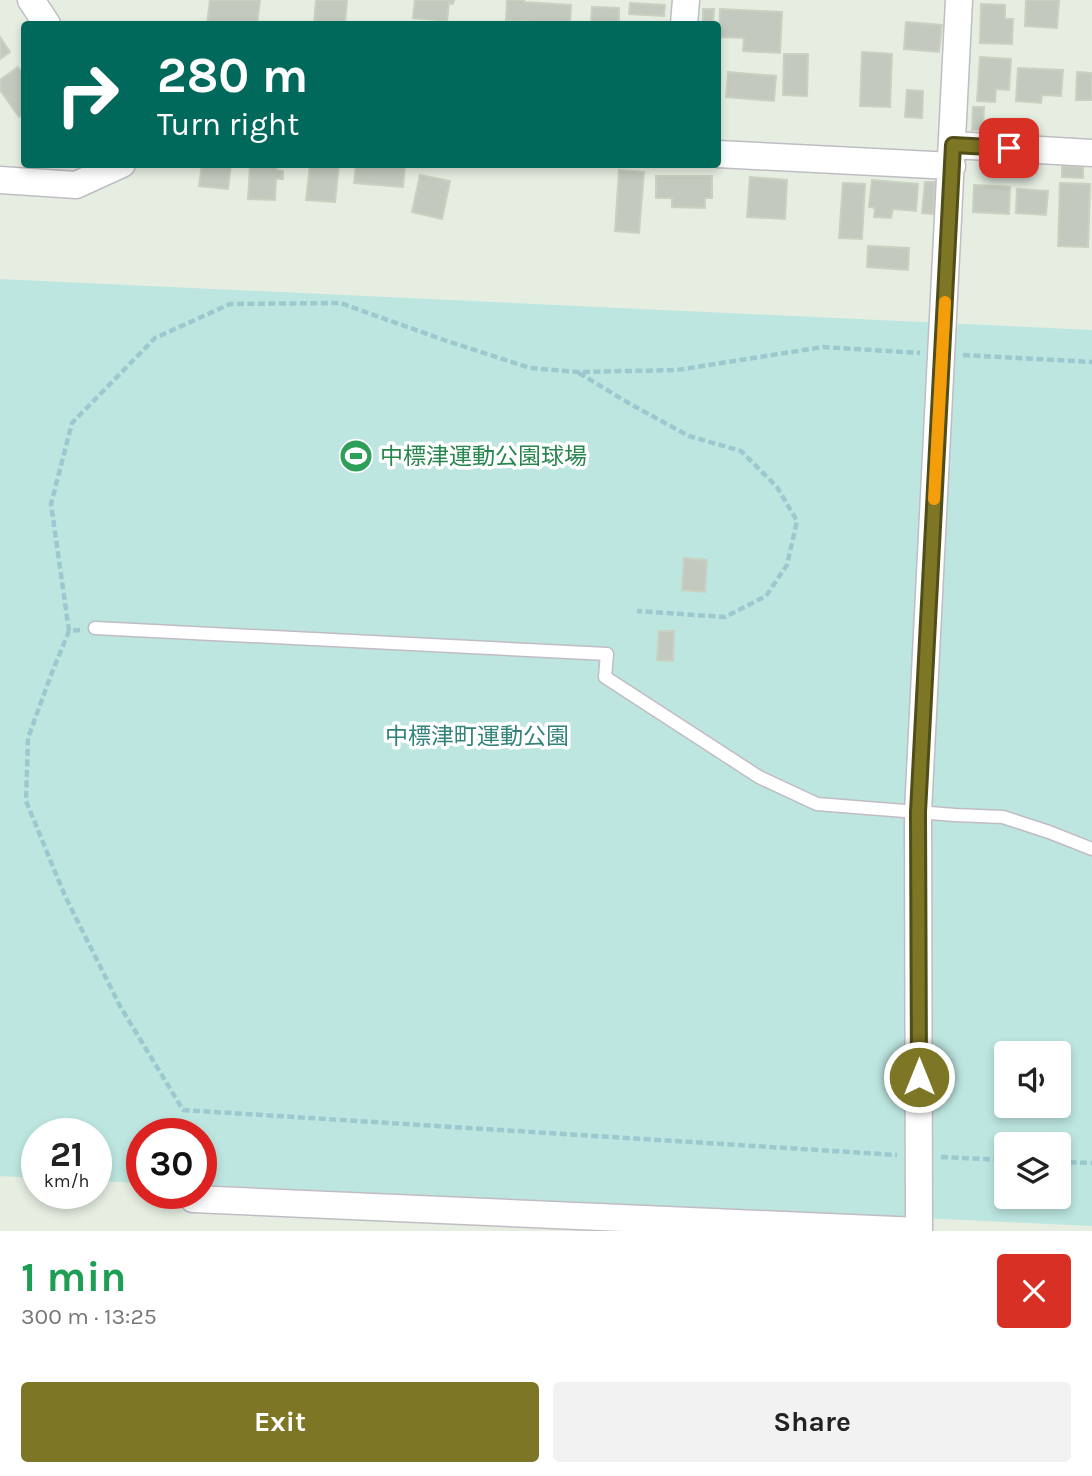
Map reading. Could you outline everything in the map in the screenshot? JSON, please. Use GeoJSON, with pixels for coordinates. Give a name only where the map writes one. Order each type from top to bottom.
{"type":"FeatureCollection","features":[{"type":"Feature","properties":{"kind":"street"},"geometry":{"type":"LineString","coordinates":[[31,0],[45,21]]}},
{"type":"Feature","properties":{"kind":"street"},"geometry":{"type":"LineString","coordinates":[[684,21],[686,0]]}},
{"type":"Feature","properties":{"kind":"street"},"geometry":{"type":"LineString","coordinates":[[217,1200],[918,1231],[918,812],[959,0]]}},
{"type":"Feature","properties":{"kind":"street"},"geometry":{"type":"LineString","coordinates":[[721,154],[1092,153]]}},
{"type":"Feature","properties":{"kind":"street"},"geometry":{"type":"LineString","coordinates":[[0,180],[76,185],[113,168]]}},
{"type":"Feature","properties":{"kind":"lane"},"geometry":{"type":"LineString","coordinates":[[96,628],[607,654],[605,677],[759,777],[817,804],[1003,817],[1092,849]]}},
{"type":"Feature","properties":{"kind":"path"},"geometry":{"type":"LineString","coordinates":[[994,1160],[183,1110],[120,1006],[65,896],[26,801],[29,738],[69,631],[51,504],[72,423],[155,338],[230,304],[340,303],[530,368],[578,372],[677,370],[823,347],[1092,362]]}},
{"type":"Feature","properties":{"kind":"path"},"geometry":{"type":"LineString","coordinates":[[578,372],[689,436],[741,451],[777,487],[797,521],[787,565],[766,596],[725,617],[637,611]]}},
{"type":"Feature","properties":{"kind":"path"},"geometry":{"type":"LineString","coordinates":[[69,631],[96,628]]}},
{"type":"Feature","properties":{"kind":"path"},"geometry":{"type":"LineString","coordinates":[[1071,1162],[1092,1163]]}},
{"type":"Feature","properties":{"kind":"green space","name":"中標津町運動公園"},"geometry":{"type":"Polygon","coordinates":[[[0,279],[1092,330],[1092,1226],[217,1186],[217,1118],[126,1118],[126,1182],[112,1182],[112,1118],[21,1118],[21,1177],[0,1176],[0,279]]]}},
{"type":"Feature","properties":{"kind":"building"},"geometry":{"type":"Polygon","coordinates":[[[210,0],[260,0],[257,21],[207,21],[210,0]]]}},
{"type":"Feature","properties":{"kind":"building"},"geometry":{"type":"Polygon","coordinates":[[[316,0],[347,0],[345,21],[314,21],[316,0]]]}},
{"type":"Feature","properties":{"kind":"building"},"geometry":{"type":"Polygon","coordinates":[[[415,0],[454,0],[453,4],[449,3],[447,21],[413,18],[415,0]]]}},
{"type":"Feature","properties":{"kind":"building"},"geometry":{"type":"Polygon","coordinates":[[[507,0],[571,5],[570,21],[506,20],[507,0]]]}},
{"type":"Feature","properties":{"kind":"building"},"geometry":{"type":"Polygon","coordinates":[[[1026,0],[1059,0],[1057,28],[1025,26],[1026,0]]]}},
{"type":"Feature","properties":{"kind":"building"},"geometry":{"type":"Polygon","coordinates":[[[630,3],[665,5],[664,16],[629,14],[630,3]]]}},
{"type":"Feature","properties":{"kind":"building"},"geometry":{"type":"Polygon","coordinates":[[[981,4],[1005,5],[1005,19],[1013,19],[1012,44],[980,43],[981,4]]]}},
{"type":"Feature","properties":{"kind":"building"},"geometry":{"type":"Polygon","coordinates":[[[592,7],[619,8],[619,21],[591,21],[592,7]]]}},
{"type":"Feature","properties":{"kind":"building"},"geometry":{"type":"Polygon","coordinates":[[[703,9],[714,9],[713,21],[703,21],[703,9]]]}},
{"type":"Feature","properties":{"kind":"building"},"geometry":{"type":"Polygon","coordinates":[[[720,9],[782,12],[780,53],[743,51],[744,38],[721,37],[720,9]]]}},
{"type":"Feature","properties":{"kind":"building"},"geometry":{"type":"Polygon","coordinates":[[[906,22],[942,25],[939,52],[904,49],[906,22]]]}},
{"type":"Feature","properties":{"kind":"building"},"geometry":{"type":"Polygon","coordinates":[[[0,37],[10,52],[0,59],[0,37]]]}},
{"type":"Feature","properties":{"kind":"building"},"geometry":{"type":"Polygon","coordinates":[[[862,52],[892,54],[890,107],[860,106],[862,52]]]}},
{"type":"Feature","properties":{"kind":"building"},"geometry":{"type":"Polygon","coordinates":[[[784,54],[808,54],[807,96],[783,95],[784,54]]]}},
{"type":"Feature","properties":{"kind":"building"},"geometry":{"type":"Polygon","coordinates":[[[980,57],[1011,59],[1009,90],[996,89],[995,102],[977,101],[980,57]]]}},
{"type":"Feature","properties":{"kind":"building"},"geometry":{"type":"Polygon","coordinates":[[[18,67],[21,72],[19,117],[0,90],[0,80],[18,67]]]}},
{"type":"Feature","properties":{"kind":"building"},"geometry":{"type":"Polygon","coordinates":[[[1018,68],[1063,70],[1061,96],[1042,95],[1041,103],[1016,101],[1018,68]]]}},
{"type":"Feature","properties":{"kind":"building"},"geometry":{"type":"Polygon","coordinates":[[[728,72],[776,76],[774,101],[726,97],[728,72]]]}},
{"type":"Feature","properties":{"kind":"building"},"geometry":{"type":"Polygon","coordinates":[[[1077,72],[1092,73],[1092,100],[1076,100],[1077,72]]]}},
{"type":"Feature","properties":{"kind":"building"},"geometry":{"type":"Polygon","coordinates":[[[907,90],[923,91],[922,118],[905,117],[907,90]]]}},
{"type":"Feature","properties":{"kind":"building"},"geometry":{"type":"Polygon","coordinates":[[[973,107],[984,107],[983,130],[972,130],[973,107]]]}},
{"type":"Feature","properties":{"kind":"building"},"geometry":{"type":"Polygon","coordinates":[[[989,166],[1025,167],[1025,176],[989,175],[989,166]]]}},
{"type":"Feature","properties":{"kind":"building"},"geometry":{"type":"Polygon","coordinates":[[[1062,166],[1083,167],[1083,178],[1062,177],[1062,166]]]}},
{"type":"Feature","properties":{"kind":"building"},"geometry":{"type":"Polygon","coordinates":[[[201,168],[231,168],[228,189],[199,186],[201,168]]]}},
{"type":"Feature","properties":{"kind":"building"},"geometry":{"type":"Polygon","coordinates":[[[250,168],[277,168],[283,171],[283,179],[276,179],[275,200],[248,199],[250,168]]]}},
{"type":"Feature","properties":{"kind":"building"},"geometry":{"type":"Polygon","coordinates":[[[310,168],[339,168],[335,202],[306,200],[310,168]]]}},
{"type":"Feature","properties":{"kind":"building"},"geometry":{"type":"Polygon","coordinates":[[[356,168],[405,168],[403,187],[354,183],[356,168]]]}},
{"type":"Feature","properties":{"kind":"building"},"geometry":{"type":"Polygon","coordinates":[[[619,170],[644,172],[639,233],[615,231],[619,170]]]}},
{"type":"Feature","properties":{"kind":"building"},"geometry":{"type":"Polygon","coordinates":[[[420,175],[450,181],[442,219],[412,212],[420,175]]]}},
{"type":"Feature","properties":{"kind":"building"},"geometry":{"type":"Polygon","coordinates":[[[656,176],[712,176],[712,198],[705,198],[705,208],[672,207],[672,198],[656,198],[656,176]]]}},
{"type":"Feature","properties":{"kind":"building"},"geometry":{"type":"Polygon","coordinates":[[[750,177],[787,180],[785,219],[747,217],[750,177]]]}},
{"type":"Feature","properties":{"kind":"building"},"geometry":{"type":"Polygon","coordinates":[[[872,180],[918,184],[916,211],[893,209],[891,218],[874,217],[875,208],[869,207],[872,180]]]}},
{"type":"Feature","properties":{"kind":"building"},"geometry":{"type":"Polygon","coordinates":[[[925,182],[935,182],[933,214],[922,213],[925,182]]]}},
{"type":"Feature","properties":{"kind":"building"},"geometry":{"type":"Polygon","coordinates":[[[843,183],[865,184],[862,239],[839,238],[843,183]]]}},
{"type":"Feature","properties":{"kind":"building"},"geometry":{"type":"Polygon","coordinates":[[[1060,183],[1090,184],[1088,247],[1058,246],[1060,183]]]}},
{"type":"Feature","properties":{"kind":"building"},"geometry":{"type":"Polygon","coordinates":[[[974,185],[1010,187],[1009,214],[973,212],[974,185]]]}},
{"type":"Feature","properties":{"kind":"building"},"geometry":{"type":"Polygon","coordinates":[[[1017,189],[1048,191],[1046,215],[1016,213],[1017,189]]]}},
{"type":"Feature","properties":{"kind":"building"},"geometry":{"type":"Polygon","coordinates":[[[868,246],[909,248],[908,270],[867,267],[868,246]]]}},
{"type":"Feature","properties":{"kind":"building"},"geometry":{"type":"Polygon","coordinates":[[[684,558],[707,560],[705,592],[682,590],[684,558]]]}},
{"type":"Feature","properties":{"kind":"building"},"geometry":{"type":"Polygon","coordinates":[[[659,631],[674,631],[673,661],[657,660],[659,631]]]}},
{"type":"Feature","properties":{"kind":"slow traffic"},"geometry":{"type":"LineString","coordinates":[[934,499],[945,302]]}},
{"type":"Feature","properties":{"kind":"place","name":"中標津運動公園球場"},"geometry":{"type":"Point","coordinates":[356,456]}},
{"type":"Feature","properties":{"kind":"route"},"geometry":{"type":"LineString","coordinates":[[919,1077],[918,812],[953,145],[1009,148]]}}]}
